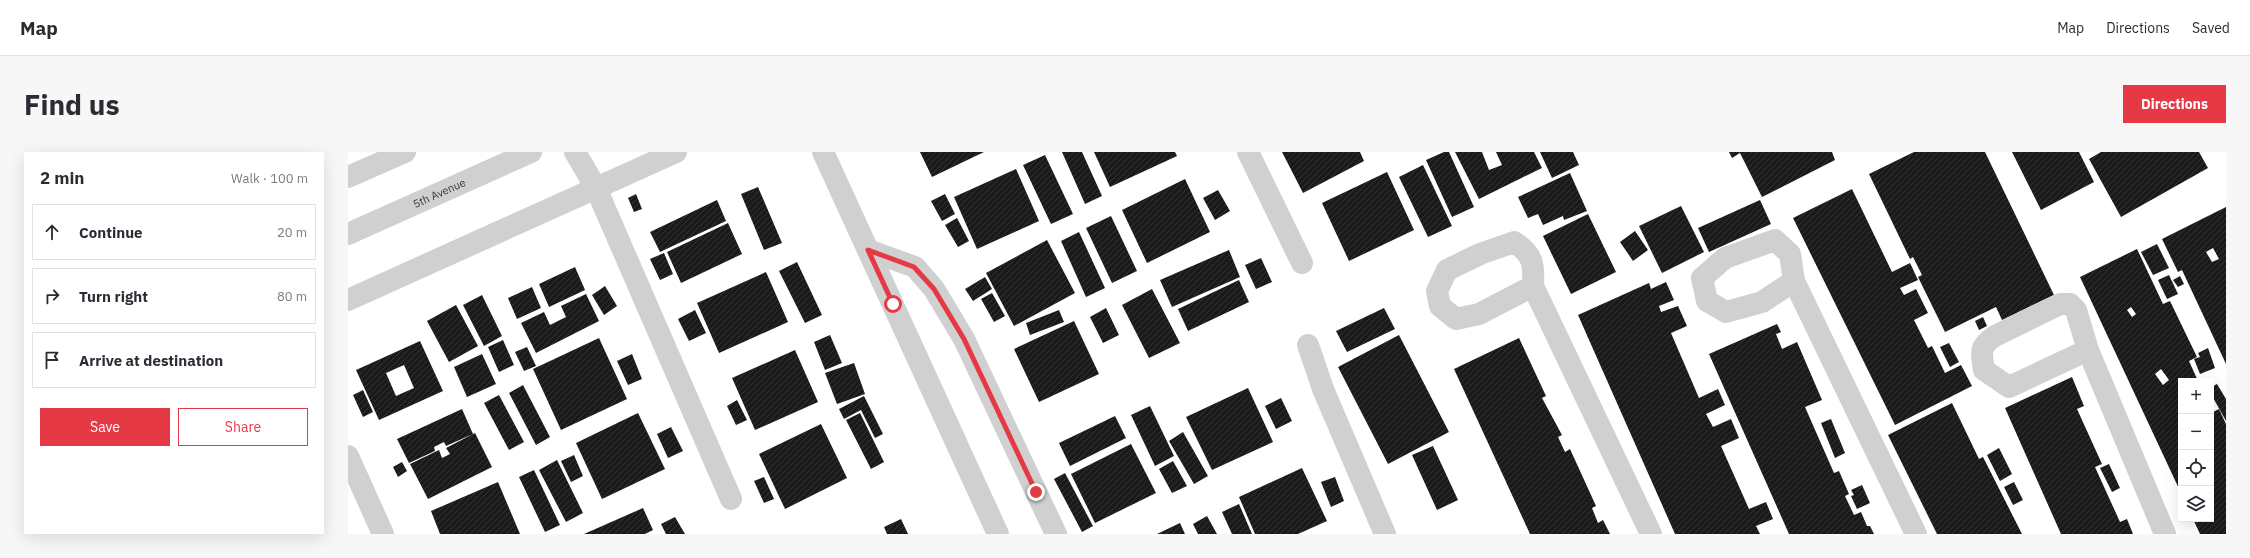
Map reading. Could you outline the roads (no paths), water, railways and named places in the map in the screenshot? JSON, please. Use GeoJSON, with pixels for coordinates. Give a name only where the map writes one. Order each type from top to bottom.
{"type":"FeatureCollection","features":[{"type":"Feature","properties":{"kind":"street"},"geometry":{"type":"LineString","coordinates":[[348,177],[405,152]]}},
{"type":"Feature","properties":{"kind":"street","name":"5th Avenue"},"geometry":{"type":"LineString","coordinates":[[348,234],[531,152]]}},
{"type":"Feature","properties":{"kind":"street"},"geometry":{"type":"LineString","coordinates":[[575,152],[596,188],[731,499]]}},
{"type":"Feature","properties":{"kind":"street"},"geometry":{"type":"LineString","coordinates":[[348,300],[676,152]]}},
{"type":"Feature","properties":{"kind":"street"},"geometry":{"type":"LineString","coordinates":[[823,152],[998,534]]}},
{"type":"Feature","properties":{"kind":"street"},"geometry":{"type":"LineString","coordinates":[[1248,152],[1302,263]]}},
{"type":"Feature","properties":{"kind":"street"},"geometry":{"type":"LineString","coordinates":[[868,250],[914,267],[934,289],[964,339],[1056,534]]}},
{"type":"Feature","properties":{"kind":"street"},"geometry":{"type":"LineString","coordinates":[[1794,281],[1916,534]]}},
{"type":"Feature","properties":{"kind":"street"},"geometry":{"type":"LineString","coordinates":[[1533,286],[1651,534]]}},
{"type":"Feature","properties":{"kind":"street"},"geometry":{"type":"LineString","coordinates":[[2088,350],[2009,387],[1984,370],[1981,353],[1986,342],[1995,336],[2060,304],[2070,304],[2076,310],[2088,350],[2164,534]]}},
{"type":"Feature","properties":{"kind":"street"},"geometry":{"type":"LineString","coordinates":[[1308,345],[1324,389],[1385,534]]}},
{"type":"Feature","properties":{"kind":"street"},"geometry":{"type":"LineString","coordinates":[[348,456],[383,534]]}}]}
